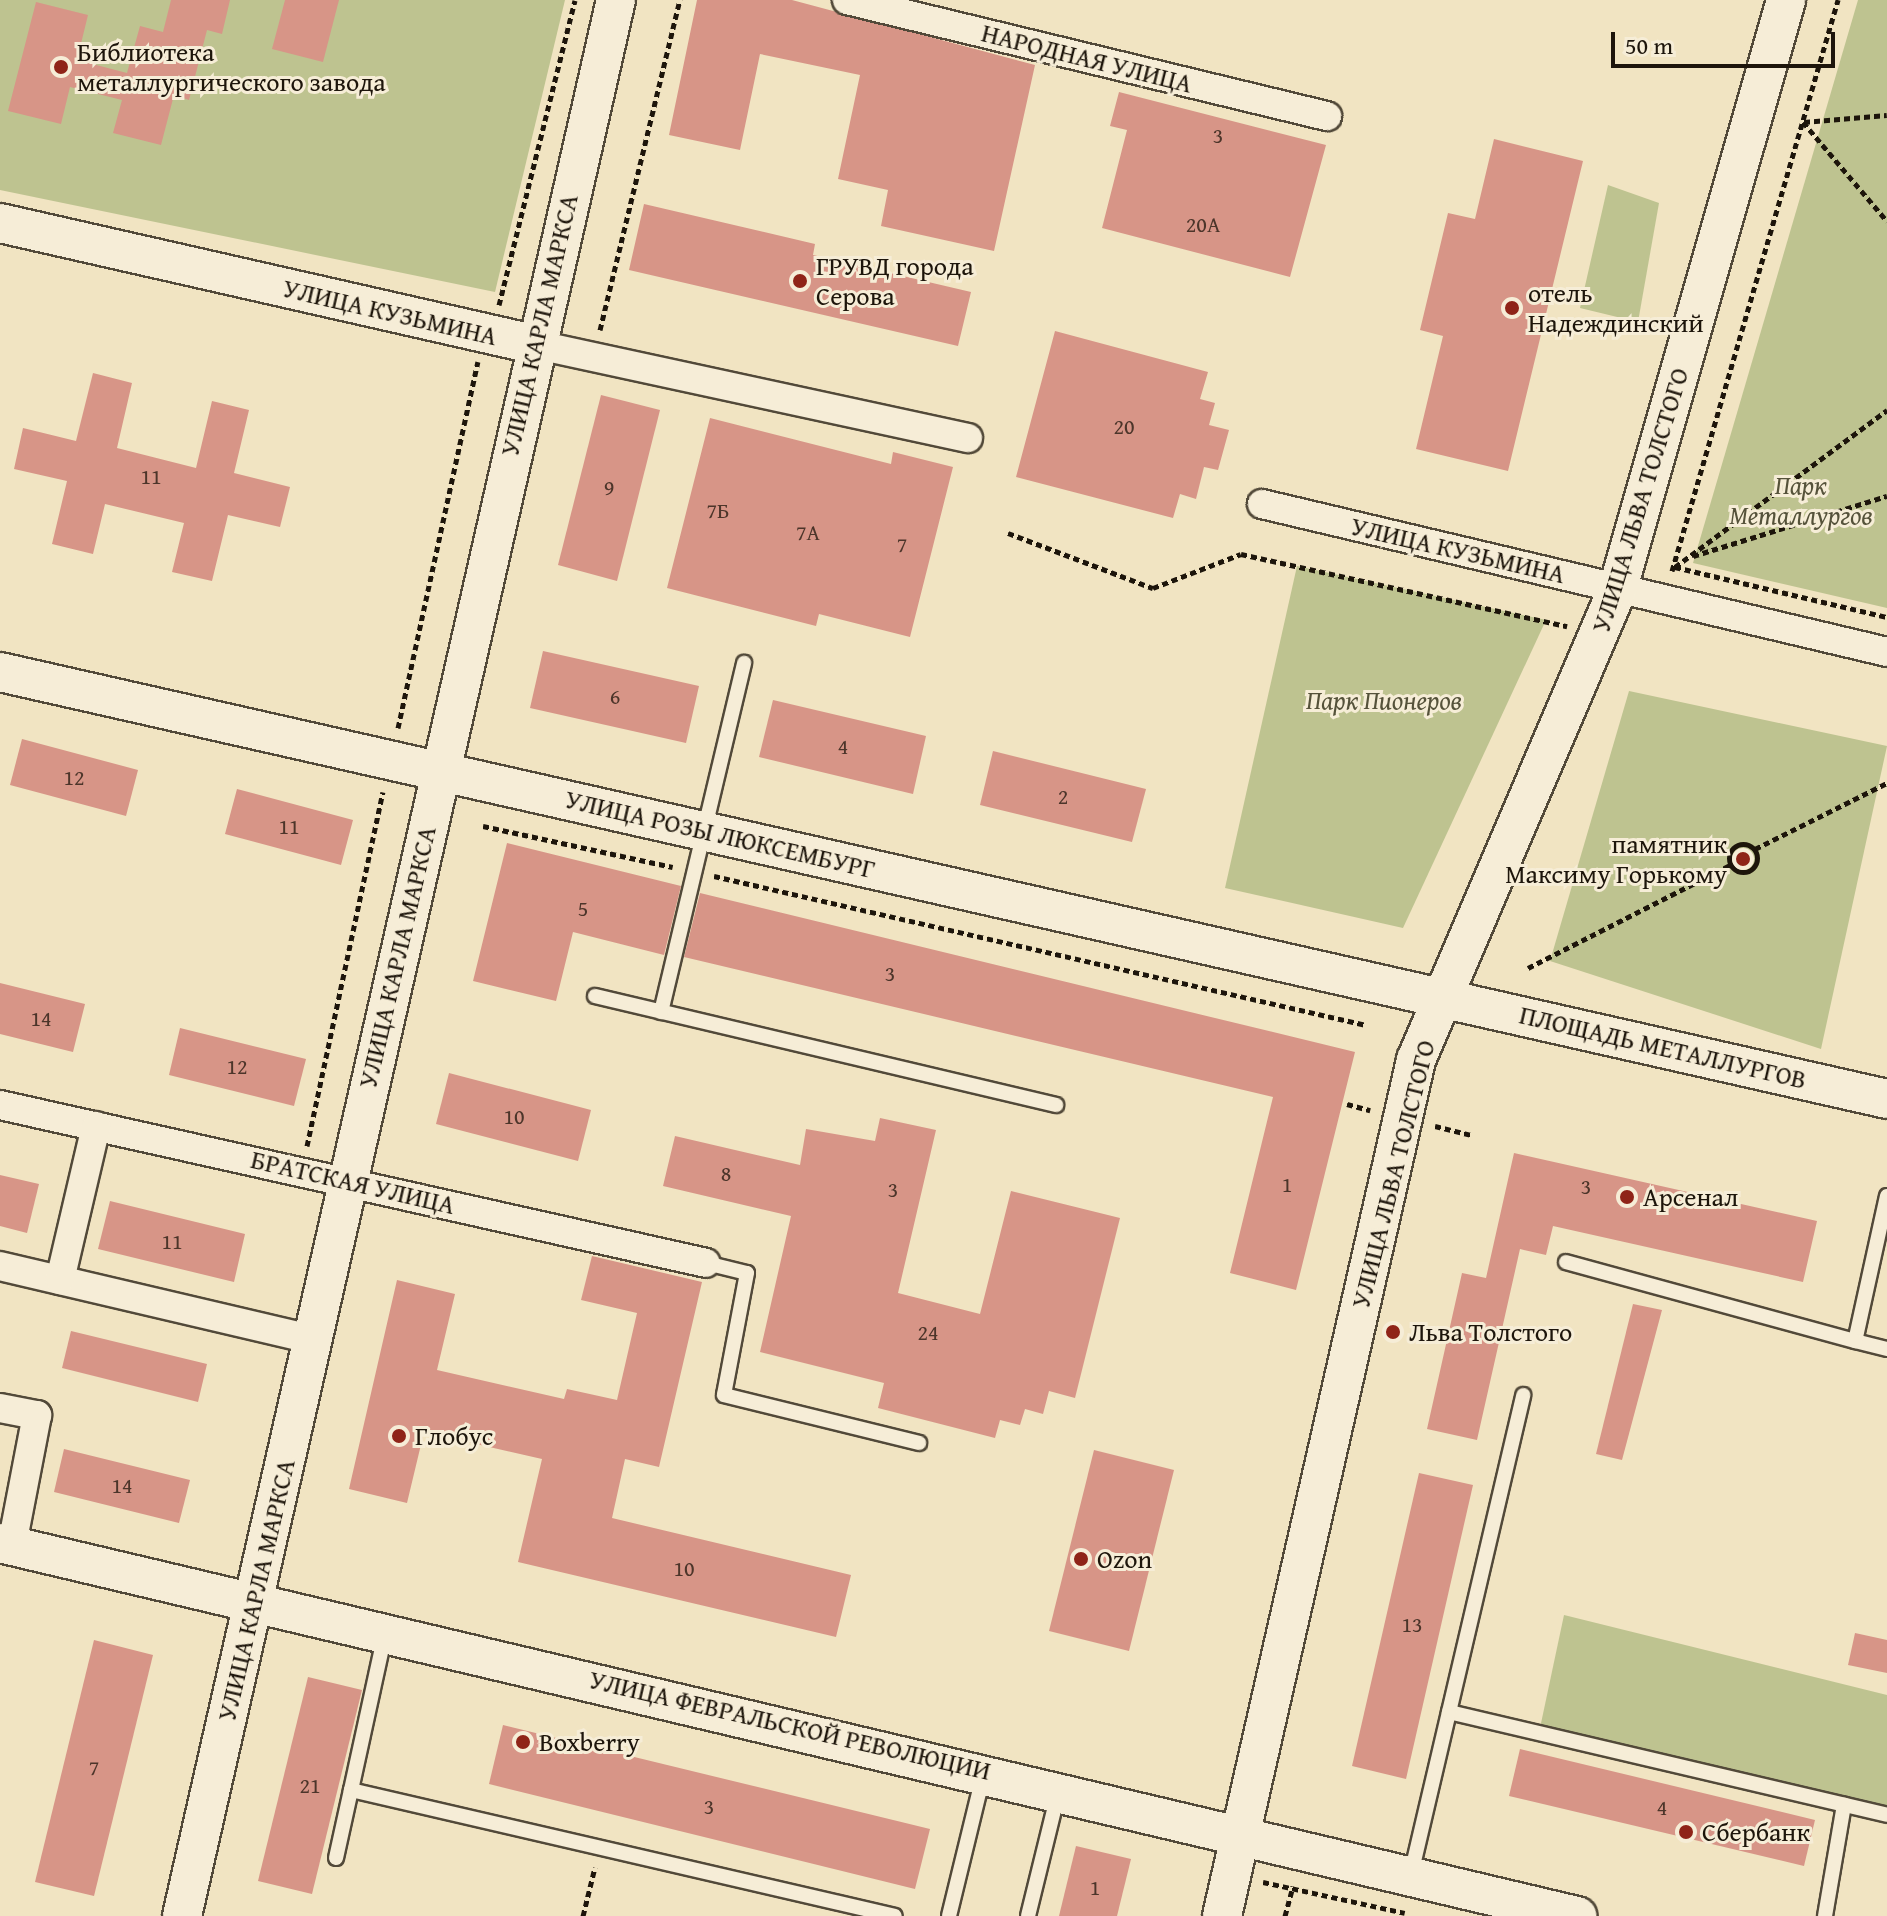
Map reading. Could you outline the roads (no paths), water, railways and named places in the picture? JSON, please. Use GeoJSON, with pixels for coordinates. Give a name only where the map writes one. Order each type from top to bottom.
{"type":"FeatureCollection","features":[{"type":"Feature","properties":{"kind":"street","name":"УЛИЦА КАРЛА МАРКСА"},"geometry":{"type":"LineString","coordinates":[[182,1916],[255,1601],[533,344],[616,0]]}},
{"type":"Feature","properties":{"kind":"street","name":"НАРОДНАЯ УЛИЦА"},"geometry":{"type":"LineString","coordinates":[[847,0],[1327,116]]}},
{"type":"Feature","properties":{"kind":"street","name":"УЛИЦА ЛЬВА ТОЛСТОГО"},"geometry":{"type":"LineString","coordinates":[[1222,1916],[1416,1060],[1438,999],[1618,588],[1786,0]]}},
{"type":"Feature","properties":{"kind":"street","name":"УЛИЦА КУЗЬМИНА"},"geometry":{"type":"LineString","coordinates":[[0,223],[595,359],[968,438]]}},
{"type":"Feature","properties":{"kind":"street","name":"УЛИЦА КУЗЬМИНА"},"geometry":{"type":"LineString","coordinates":[[1262,504],[1887,652]]}},
{"type":"Feature","properties":{"kind":"street","name":"УЛИЦА РОЗЫ ЛЮКСЕМБУРГ"},"geometry":{"type":"LineString","coordinates":[[0,672],[439,769],[1438,999]]}},
{"type":"Feature","properties":{"kind":"street","name":"ПЛОЩАДЬ МЕТАЛЛУРГОВ"},"geometry":{"type":"LineString","coordinates":[[1438,999],[1887,1099]]}},
{"type":"Feature","properties":{"kind":"street","name":"БРАТСКАЯ УЛИЦА"},"geometry":{"type":"LineString","coordinates":[[0,1105],[706,1263]]}},
{"type":"Feature","properties":{"kind":"street"},"geometry":{"type":"LineString","coordinates":[[60,1280],[96,1126]]}},
{"type":"Feature","properties":{"kind":"street"},"geometry":{"type":"LineString","coordinates":[[0,1266],[312,1339]]}},
{"type":"Feature","properties":{"kind":"street"},"geometry":{"type":"LineString","coordinates":[[0,1408],[37,1415],[6,1544]]}},
{"type":"Feature","properties":{"kind":"street","name":"УЛИЦА ФЕВРАЛЬСКОЙ РЕВОЛЮЦИИ"},"geometry":{"type":"LineString","coordinates":[[6,1544],[386,1629],[1059,1790],[1410,1879],[1577,1916]]}},
{"type":"Feature","properties":{"kind":"lane"},"geometry":{"type":"LineString","coordinates":[[661,1012],[744,663]]}},
{"type":"Feature","properties":{"kind":"lane"},"geometry":{"type":"LineString","coordinates":[[595,996],[1056,1105]]}},
{"type":"Feature","properties":{"kind":"lane"},"geometry":{"type":"LineString","coordinates":[[1855,1341],[1887,1196]]}},
{"type":"Feature","properties":{"kind":"lane"},"geometry":{"type":"LineString","coordinates":[[1566,1262],[1887,1349]]}},
{"type":"Feature","properties":{"kind":"lane"},"geometry":{"type":"LineString","coordinates":[[706,1263],[747,1273],[724,1395],[919,1443]]}},
{"type":"Feature","properties":{"kind":"lane"},"geometry":{"type":"LineString","coordinates":[[1410,1879],[1523,1395]]}},
{"type":"Feature","properties":{"kind":"lane"},"geometry":{"type":"LineString","coordinates":[[336,1858],[386,1629]]}},
{"type":"Feature","properties":{"kind":"lane"},"geometry":{"type":"LineString","coordinates":[[1449,1712],[1887,1815]]}},
{"type":"Feature","properties":{"kind":"lane"},"geometry":{"type":"LineString","coordinates":[[949,1916],[985,1772]]}},
{"type":"Feature","properties":{"kind":"lane"},"geometry":{"type":"LineString","coordinates":[[351,1790],[895,1916]]}},
{"type":"Feature","properties":{"kind":"lane"},"geometry":{"type":"LineString","coordinates":[[1028,1916],[1059,1790]]}},
{"type":"Feature","properties":{"kind":"lane"},"geometry":{"type":"LineString","coordinates":[[1825,1916],[1844,1805]]}},
{"type":"Feature","properties":{"kind":"lane"},"geometry":{"type":"LineString","coordinates":[[815,1916],[819,1900]]}},
{"type":"Feature","properties":{"kind":"place","name":"Библиотека металлургического завода"},"geometry":{"type":"Point","coordinates":[61,67]}},
{"type":"Feature","properties":{"kind":"place","name":"ГРУВД города Серова"},"geometry":{"type":"Point","coordinates":[800,281]}},
{"type":"Feature","properties":{"kind":"place","name":"отель Надеждинский"},"geometry":{"type":"Point","coordinates":[1512,308]}},
{"type":"Feature","properties":{"kind":"place","name":"памятник Максиму Горькому"},"geometry":{"type":"Point","coordinates":[1743,859]}},
{"type":"Feature","properties":{"kind":"place","name":"Арсенал"},"geometry":{"type":"Point","coordinates":[1627,1197]}},
{"type":"Feature","properties":{"kind":"place","name":"Льва Толстого"},"geometry":{"type":"Point","coordinates":[1393,1332]}},
{"type":"Feature","properties":{"kind":"place","name":"Глобус"},"geometry":{"type":"Point","coordinates":[399,1436]}},
{"type":"Feature","properties":{"kind":"place","name":"Ozon"},"geometry":{"type":"Point","coordinates":[1081,1559]}},
{"type":"Feature","properties":{"kind":"place","name":"Boxberry"},"geometry":{"type":"Point","coordinates":[523,1742]}},
{"type":"Feature","properties":{"kind":"place","name":"Сбербанк"},"geometry":{"type":"Point","coordinates":[1686,1832]}},
{"type":"Feature","properties":{"kind":"park label","name":"Парк Металлургов"},"geometry":{"type":"Point","coordinates":[1801,500]}},
{"type":"Feature","properties":{"kind":"park label","name":"Парк Пионеров"},"geometry":{"type":"Point","coordinates":[1384,700]}}]}
